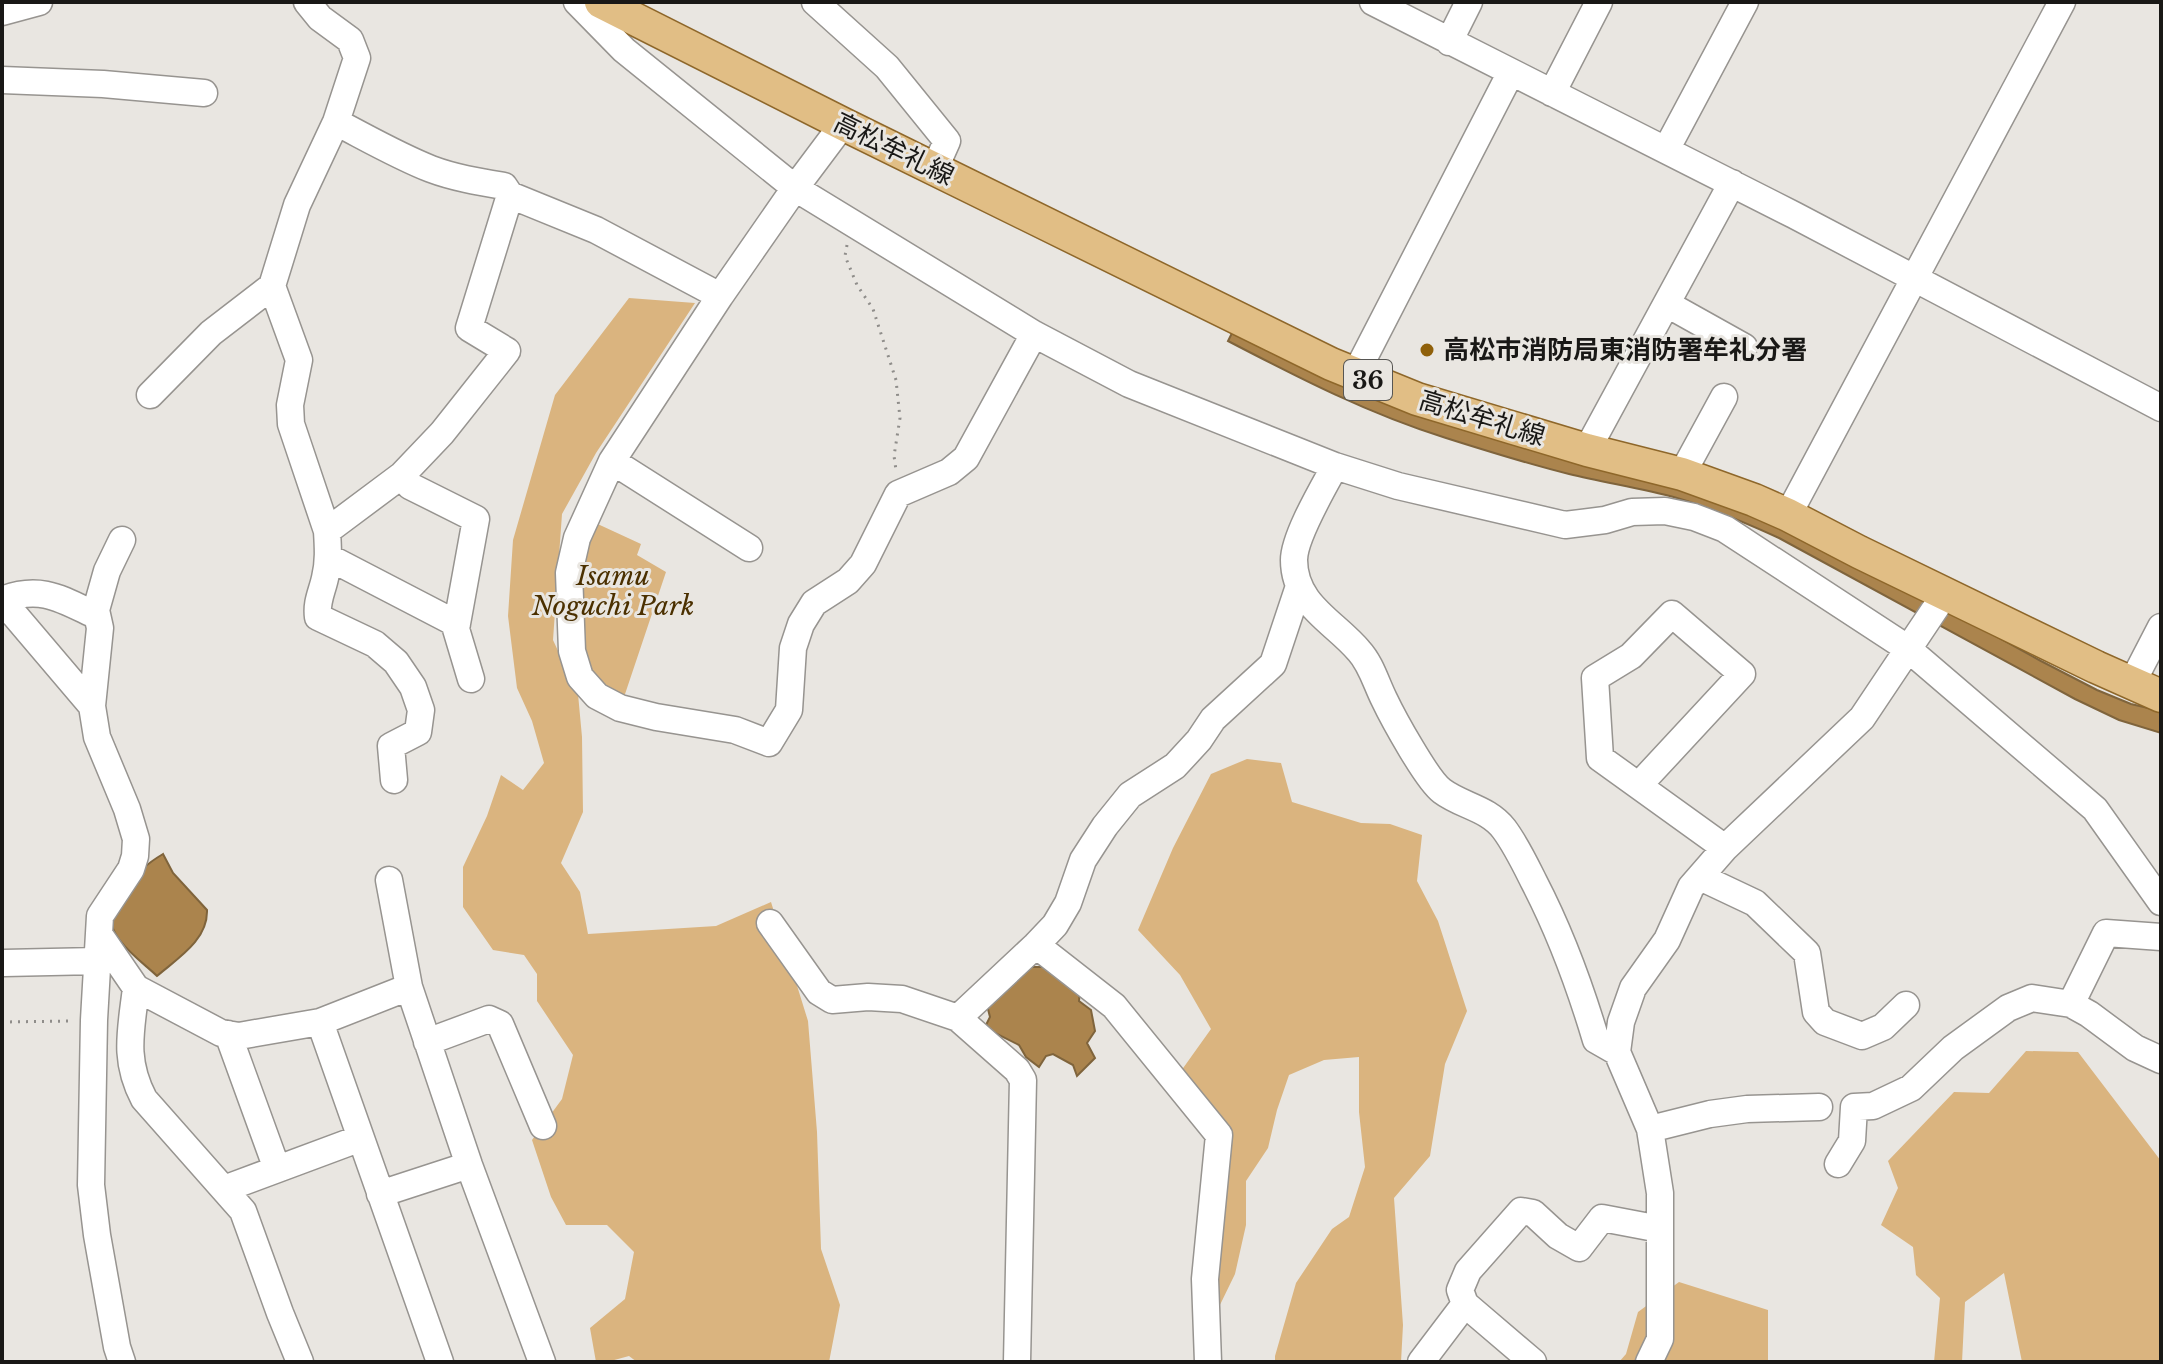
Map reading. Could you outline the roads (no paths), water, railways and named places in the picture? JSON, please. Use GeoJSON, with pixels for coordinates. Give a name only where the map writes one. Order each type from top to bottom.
{"type":"FeatureCollection","features":[{"type":"Feature","properties":{"kind":"main road","name":"高松牟礼線"},"geometry":{"type":"LineString","coordinates":[[601,2],[1355,375],[1417,399],[1587,450],[1682,474],[1788,515],[1945,594],[2161,696]]}},
{"type":"Feature","properties":{"kind":"street"},"geometry":{"type":"LineString","coordinates":[[2,12],[39,2]]}},
{"type":"Feature","properties":{"kind":"street"},"geometry":{"type":"LineString","coordinates":[[150,395],[211,333],[272,286],[297,205],[336,122],[357,58],[350,40],[320,18],[307,2]]}},
{"type":"Feature","properties":{"kind":"street"},"geometry":{"type":"LineString","coordinates":[[577,2],[624,50],[795,188],[1034,334],[1129,384],[1335,466],[1398,486],[1565,525],[1605,520],[1632,512],[1665,511],[1694,517],[1725,529],[1907,648],[2095,809],[2161,902]]}},
{"type":"Feature","properties":{"kind":"street"},"geometry":{"type":"LineString","coordinates":[[815,2],[887,67],[947,141],[935,168]]}},
{"type":"Feature","properties":{"kind":"street"},"geometry":{"type":"LineString","coordinates":[[1373,2],[1732,183],[2161,408]]}},
{"type":"Feature","properties":{"kind":"street"},"geometry":{"type":"LineString","coordinates":[[1449,42],[1469,2]]}},
{"type":"Feature","properties":{"kind":"street"},"geometry":{"type":"LineString","coordinates":[[1552,93],[1599,2]]}},
{"type":"Feature","properties":{"kind":"street"},"geometry":{"type":"LineString","coordinates":[[1666,150],[1745,2]]}},
{"type":"Feature","properties":{"kind":"street"},"geometry":{"type":"LineString","coordinates":[[1788,515],[2062,2]]}},
{"type":"Feature","properties":{"kind":"street"},"geometry":{"type":"LineString","coordinates":[[1355,375],[1511,72]]}},
{"type":"Feature","properties":{"kind":"street"},"geometry":{"type":"LineString","coordinates":[[2,80],[103,84],[204,93]]}},
{"type":"Feature","properties":{"kind":"street"},"geometry":{"type":"LineString","coordinates":[[336,122],[434,170],[504,186],[510,195],[596,230],[720,296]]}},
{"type":"Feature","properties":{"kind":"street"},"geometry":{"type":"LineString","coordinates":[[843,124],[720,296],[612,461],[577,538],[569,573],[572,651],[580,677],[597,696],[620,708],[735,730],[769,743],[789,710],[793,648],[801,624],[814,603],[848,581],[863,564],[898,494],[949,472],[966,458],[1034,334]]}},
{"type":"Feature","properties":{"kind":"street"},"geometry":{"type":"LineString","coordinates":[[1587,450],[1732,183]]}},
{"type":"Feature","properties":{"kind":"street"},"geometry":{"type":"LineString","coordinates":[[328,544],[442,433],[507,351],[469,328],[510,195]]}},
{"type":"Feature","properties":{"kind":"street"},"geometry":{"type":"LineString","coordinates":[[272,286],[299,360],[290,405],[291,424],[328,544],[325,577],[317,605],[318,617],[375,644],[396,662],[413,687],[421,710],[418,732],[391,746],[394,780]]}},
{"type":"Feature","properties":{"kind":"street"},"geometry":{"type":"LineString","coordinates":[[1667,304],[1744,347]]}},
{"type":"Feature","properties":{"kind":"street"},"geometry":{"type":"LineString","coordinates":[[1682,474],[1724,397]]}},
{"type":"Feature","properties":{"kind":"street"},"geometry":{"type":"LineString","coordinates":[[612,461],[749,548]]}},
{"type":"Feature","properties":{"kind":"street"},"geometry":{"type":"LineString","coordinates":[[1335,466],[1303,528],[1294,559],[1299,586],[1320,615],[1360,651],[1423,768],[1441,791],[1491,816],[1504,829],[1555,923],[1578,979],[1596,1040],[1617,1052]]}},
{"type":"Feature","properties":{"kind":"street"},"geometry":{"type":"LineString","coordinates":[[402,475],[410,486],[476,519],[456,629],[471,679]]}},
{"type":"Feature","properties":{"kind":"street"},"geometry":{"type":"LineString","coordinates":[[122,540],[107,571],[96,610],[100,628],[92,706],[97,737],[136,839],[131,869],[100,916],[94,1020],[91,1185],[97,1235],[122,1362]]}},
{"type":"Feature","properties":{"kind":"street"},"geometry":{"type":"LineString","coordinates":[[328,544],[457,624]]}},
{"type":"Feature","properties":{"kind":"street"},"geometry":{"type":"LineString","coordinates":[[958,1018],[1055,925],[1068,903],[1083,860],[1130,795],[1175,766],[1213,719],[1273,664],[1299,586]]}},
{"type":"Feature","properties":{"kind":"street"},"geometry":{"type":"LineString","coordinates":[[2,600],[14,595],[41,593],[55,596],[97,616]]}},
{"type":"Feature","properties":{"kind":"street"},"geometry":{"type":"LineString","coordinates":[[1657,1354],[1660,1193],[1650,1129],[1617,1052],[1621,1022],[1633,988],[1667,940],[1691,887],[1725,848],[1862,718],[1945,594]]}},
{"type":"Feature","properties":{"kind":"street"},"geometry":{"type":"LineString","coordinates":[[2,608],[13,613],[92,706]]}},
{"type":"Feature","properties":{"kind":"street"},"geometry":{"type":"LineString","coordinates":[[1639,785],[1742,674],[1672,614],[1631,656],[1595,678],[1600,758],[1725,848]]}},
{"type":"Feature","properties":{"kind":"street"},"geometry":{"type":"LineString","coordinates":[[2132,683],[2161,627]]}},
{"type":"Feature","properties":{"kind":"street"},"geometry":{"type":"LineString","coordinates":[[1700,877],[1755,903],[1807,953],[1816,1012],[1825,1022],[1862,1036],[1883,1027],[1906,1005]]}},
{"type":"Feature","properties":{"kind":"street"},"geometry":{"type":"LineString","coordinates":[[389,880],[409,987],[469,1165],[542,1362]]}},
{"type":"Feature","properties":{"kind":"street"},"geometry":{"type":"LineString","coordinates":[[770,923],[819,992],[832,1000],[868,997],[902,999],[958,1018],[1017,1070],[1023,1080],[1017,1362]]}},
{"type":"Feature","properties":{"kind":"street"},"geometry":{"type":"LineString","coordinates":[[2071,1004],[2106,933],[2161,937]]}},
{"type":"Feature","properties":{"kind":"street"},"geometry":{"type":"LineString","coordinates":[[99,934],[136,988],[221,1033],[239,1036],[320,1022],[409,987]]}},
{"type":"Feature","properties":{"kind":"street"},"geometry":{"type":"LineString","coordinates":[[1036,945],[1114,1006],[1219,1135],[1205,1279],[1208,1362]]}},
{"type":"Feature","properties":{"kind":"street"},"geometry":{"type":"LineString","coordinates":[[4,963],[97,961]]}},
{"type":"Feature","properties":{"kind":"street"},"geometry":{"type":"LineString","coordinates":[[136,988],[129,1050],[134,1079],[144,1099],[243,1211],[300,1362]]}},
{"type":"Feature","properties":{"kind":"street"},"geometry":{"type":"LineString","coordinates":[[1838,1164],[1852,1141],[1854,1107],[1873,1106],[1911,1088],[1953,1048],[2008,1008],[2032,998],[2071,1004],[2135,1048],[2161,1060]]}},
{"type":"Feature","properties":{"kind":"street"},"geometry":{"type":"LineString","coordinates":[[427,1042],[489,1019],[500,1024],[543,1126]]}},
{"type":"Feature","properties":{"kind":"street"},"geometry":{"type":"LineString","coordinates":[[320,1022],[440,1362]]}},
{"type":"Feature","properties":{"kind":"street"},"geometry":{"type":"LineString","coordinates":[[228,1034],[277,1169]]}},
{"type":"Feature","properties":{"kind":"street"},"geometry":{"type":"LineString","coordinates":[[1650,1129],[1710,1114],[1747,1109],[1819,1107]]}},
{"type":"Feature","properties":{"kind":"street"},"geometry":{"type":"LineString","coordinates":[[224,1189],[361,1138]]}},
{"type":"Feature","properties":{"kind":"street"},"geometry":{"type":"LineString","coordinates":[[380,1194],[469,1165]]}},
{"type":"Feature","properties":{"kind":"street"},"geometry":{"type":"LineString","coordinates":[[1533,1362],[1465,1304],[1460,1290],[1468,1271],[1521,1211],[1533,1213],[1558,1236],[1579,1248],[1602,1218],[1660,1229]]}},
{"type":"Feature","properties":{"kind":"street"},"geometry":{"type":"LineString","coordinates":[[1421,1362],[1465,1304]]}},
{"type":"Feature","properties":{"kind":"place","name":"高松市消防局東消防署牟礼分署"},"geometry":{"type":"Point","coordinates":[1427,350]}},
{"type":"Feature","properties":{"kind":"park label","name":"Isamu Noguchi Park"},"geometry":{"type":"Point","coordinates":[613,591]}}]}
